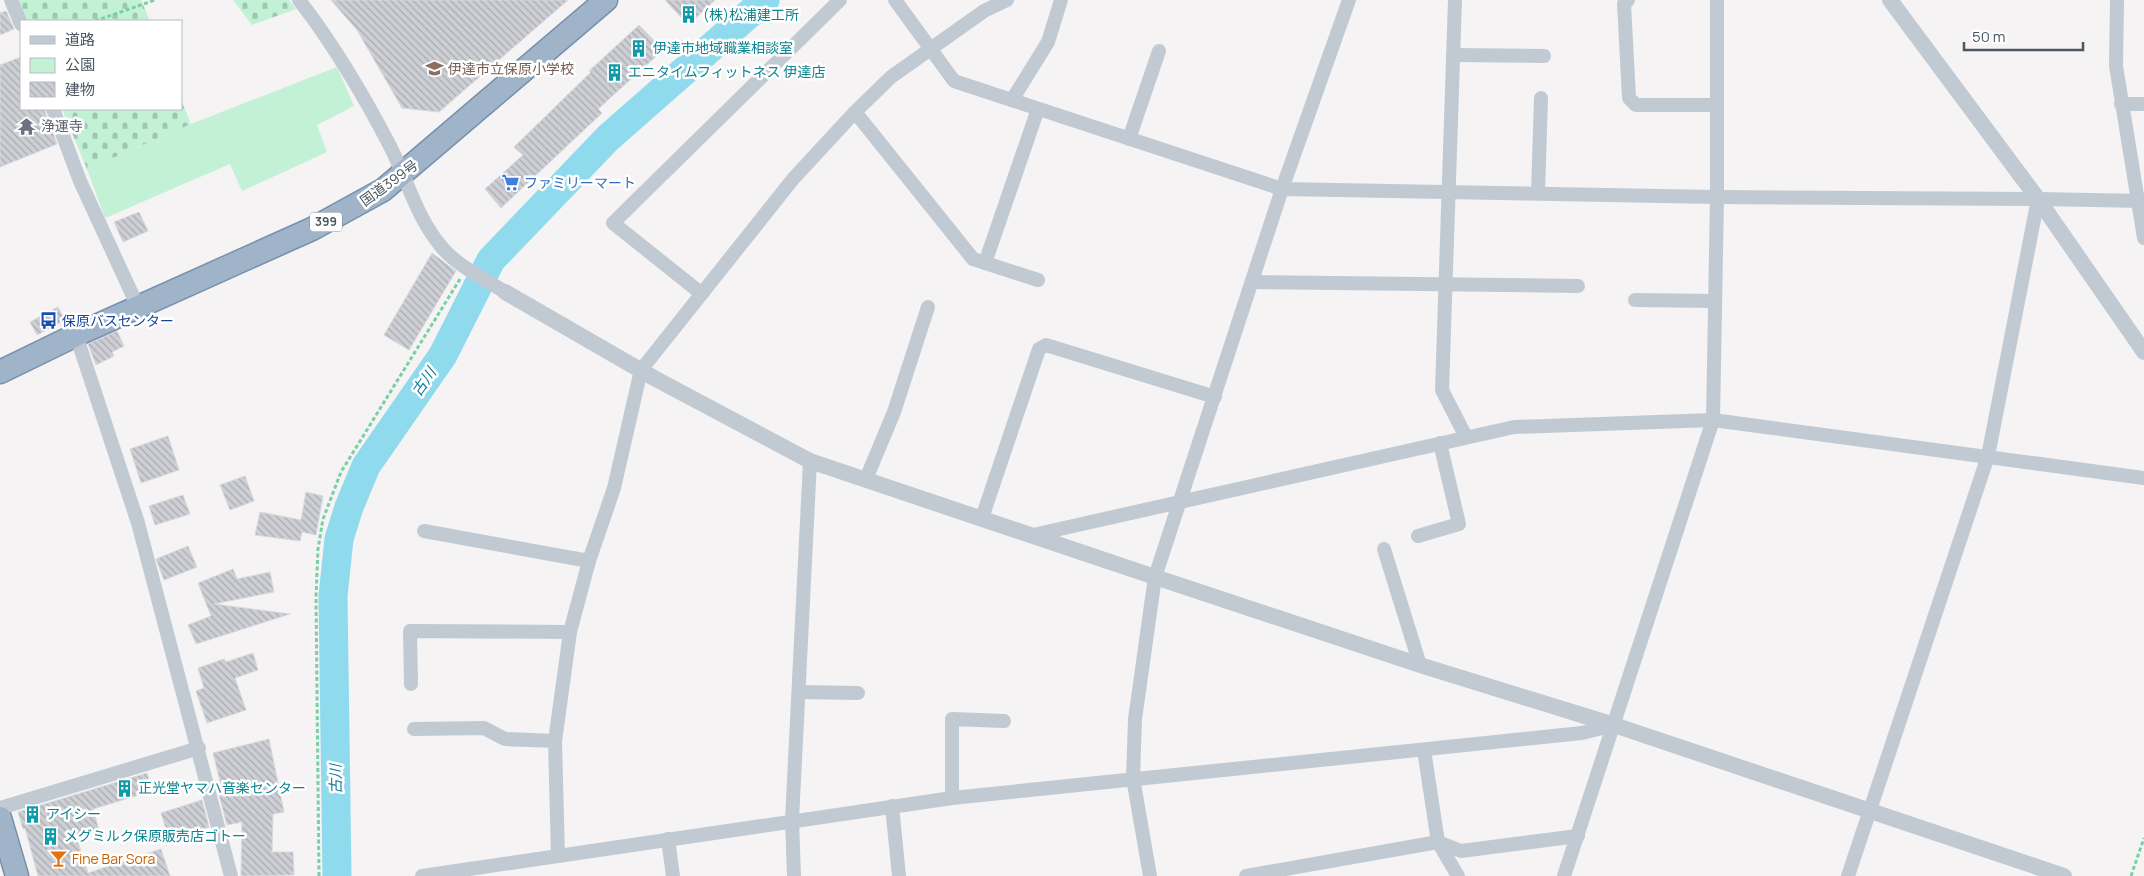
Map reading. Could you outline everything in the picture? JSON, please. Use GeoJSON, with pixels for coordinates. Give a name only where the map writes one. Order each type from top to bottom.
{"type":"FeatureCollection","features":[{"type":"Feature","properties":{"kind":"highway","name":"国道399号"},"geometry":{"type":"LineString","coordinates":[[0,372],[76,335],[320,225],[383,190],[402,176],[606,0]]}},
{"type":"Feature","properties":{"kind":"highway"},"geometry":{"type":"LineString","coordinates":[[0,818],[17,876]]}},
{"type":"Feature","properties":{"kind":"street"},"geometry":{"type":"LineString","coordinates":[[11,0],[20,22]]}},
{"type":"Feature","properties":{"kind":"street"},"geometry":{"type":"LineString","coordinates":[[299,0],[337,55],[390,147],[411,197],[440,246],[469,269],[505,292],[641,370],[810,461],[1033,535],[1155,578],[1420,665],[1614,725],[1868,812],[2064,876]]}},
{"type":"Feature","properties":{"kind":"street"},"geometry":{"type":"LineString","coordinates":[[702,294],[613,223],[840,0]]}},
{"type":"Feature","properties":{"kind":"street"},"geometry":{"type":"LineString","coordinates":[[895,0],[929,50],[954,81],[1282,189],[1717,197],[2140,201]]}},
{"type":"Feature","properties":{"kind":"street"},"geometry":{"type":"LineString","coordinates":[[558,856],[555,741],[570,632],[589,561],[614,488],[641,370],[793,180],[855,112],[891,77],[984,11],[1007,0]]}},
{"type":"Feature","properties":{"kind":"street"},"geometry":{"type":"LineString","coordinates":[[1012,100],[1048,42],[1061,0]]}},
{"type":"Feature","properties":{"kind":"street"},"geometry":{"type":"LineString","coordinates":[[1150,876],[1133,778],[1138,690],[1155,578],[1282,189],[1349,0]]}},
{"type":"Feature","properties":{"kind":"street"},"geometry":{"type":"LineString","coordinates":[[1455,0],[1442,390],[1466,437]]}},
{"type":"Feature","properties":{"kind":"street"},"geometry":{"type":"LineString","coordinates":[[1628,0],[1624,4],[1629,98],[1636,105],[1717,105]]}},
{"type":"Feature","properties":{"kind":"street"},"geometry":{"type":"LineString","coordinates":[[1564,876],[1713,420],[1717,197],[1717,0]]}},
{"type":"Feature","properties":{"kind":"street"},"geometry":{"type":"LineString","coordinates":[[1890,0],[2038,199],[2144,352]]}},
{"type":"Feature","properties":{"kind":"street"},"geometry":{"type":"LineString","coordinates":[[2117,0],[2116,66],[2121,104],[2140,201],[2144,238]]}},
{"type":"Feature","properties":{"kind":"street"},"geometry":{"type":"LineString","coordinates":[[1129,139],[1160,51]]}},
{"type":"Feature","properties":{"kind":"street"},"geometry":{"type":"LineString","coordinates":[[1453,55],[1544,56]]}},
{"type":"Feature","properties":{"kind":"street"},"geometry":{"type":"LineString","coordinates":[[1538,193],[1541,98]]}},
{"type":"Feature","properties":{"kind":"street"},"geometry":{"type":"LineString","coordinates":[[2121,104],[2144,104]]}},
{"type":"Feature","properties":{"kind":"street"},"geometry":{"type":"LineString","coordinates":[[985,263],[1038,109]]}},
{"type":"Feature","properties":{"kind":"street"},"geometry":{"type":"LineString","coordinates":[[53,110],[80,181],[138,307]]}},
{"type":"Feature","properties":{"kind":"street"},"geometry":{"type":"LineString","coordinates":[[855,112],[973,259],[1038,280]]}},
{"type":"Feature","properties":{"kind":"street"},"geometry":{"type":"LineString","coordinates":[[1848,876],[1988,456],[2038,199]]}},
{"type":"Feature","properties":{"kind":"street"},"geometry":{"type":"LineString","coordinates":[[1252,282],[1578,286]]}},
{"type":"Feature","properties":{"kind":"street"},"geometry":{"type":"LineString","coordinates":[[1635,300],[1715,301]]}},
{"type":"Feature","properties":{"kind":"street"},"geometry":{"type":"LineString","coordinates":[[866,479],[894,412],[928,307]]}},
{"type":"Feature","properties":{"kind":"street"},"geometry":{"type":"LineString","coordinates":[[76,335],[138,523],[199,748],[231,876]]}},
{"type":"Feature","properties":{"kind":"street"},"geometry":{"type":"LineString","coordinates":[[982,518],[1039,349],[1046,345],[1215,397]]}},
{"type":"Feature","properties":{"kind":"street"},"geometry":{"type":"LineString","coordinates":[[1033,535],[1514,426],[1713,420],[2144,478]]}},
{"type":"Feature","properties":{"kind":"street"},"geometry":{"type":"LineString","coordinates":[[1418,536],[1459,524],[1440,443]]}},
{"type":"Feature","properties":{"kind":"street"},"geometry":{"type":"LineString","coordinates":[[794,876],[792,820],[800,692],[810,461]]}},
{"type":"Feature","properties":{"kind":"street"},"geometry":{"type":"LineString","coordinates":[[424,531],[589,561]]}},
{"type":"Feature","properties":{"kind":"street"},"geometry":{"type":"LineString","coordinates":[[1384,549],[1420,665]]}},
{"type":"Feature","properties":{"kind":"street"},"geometry":{"type":"LineString","coordinates":[[411,684],[410,631],[570,632]]}},
{"type":"Feature","properties":{"kind":"street"},"geometry":{"type":"LineString","coordinates":[[800,692],[858,693]]}},
{"type":"Feature","properties":{"kind":"street"},"geometry":{"type":"LineString","coordinates":[[952,798],[952,719],[1004,721]]}},
{"type":"Feature","properties":{"kind":"street"},"geometry":{"type":"LineString","coordinates":[[422,876],[489,871],[558,856],[792,820],[952,798],[1582,733],[1614,725]]}},
{"type":"Feature","properties":{"kind":"street"},"geometry":{"type":"LineString","coordinates":[[414,728],[484,728],[505,739],[555,741]]}},
{"type":"Feature","properties":{"kind":"street"},"geometry":{"type":"LineString","coordinates":[[0,808],[199,748]]}},
{"type":"Feature","properties":{"kind":"street"},"geometry":{"type":"LineString","coordinates":[[1424,750],[1438,842],[1458,876]]}},
{"type":"Feature","properties":{"kind":"street"},"geometry":{"type":"LineString","coordinates":[[892,806],[899,876]]}},
{"type":"Feature","properties":{"kind":"street"},"geometry":{"type":"LineString","coordinates":[[1246,876],[1283,873],[1438,842],[1461,851],[1578,836]]}},
{"type":"Feature","properties":{"kind":"street"},"geometry":{"type":"LineString","coordinates":[[668,839],[673,876]]}},
{"type":"Feature","properties":{"kind":"path"},"geometry":{"type":"LineString","coordinates":[[98,20],[155,0]]}},
{"type":"Feature","properties":{"kind":"path"},"geometry":{"type":"LineString","coordinates":[[319,876],[316,597],[318,549],[323,519],[341,472],[469,269]]}},
{"type":"Feature","properties":{"kind":"path"},"geometry":{"type":"LineString","coordinates":[[2131,876],[2144,838]]}},
{"type":"Feature","properties":{"kind":"green space"},"geometry":{"type":"Polygon","coordinates":[[[18,0],[141,0],[150,20],[27,20],[18,0]]]}},
{"type":"Feature","properties":{"kind":"green space"},"geometry":{"type":"Polygon","coordinates":[[[233,0],[289,0],[296,9],[252,25],[233,0]]]}},
{"type":"Feature","properties":{"kind":"green space"},"geometry":{"type":"Polygon","coordinates":[[[337,67],[354,106],[317,125],[327,152],[242,191],[230,164],[105,218],[87,169],[191,124],[337,67]]]}},
{"type":"Feature","properties":{"kind":"green space"},"geometry":{"type":"Polygon","coordinates":[[[182,102],[191,124],[87,169],[62,110],[182,110],[182,102]]]}},
{"type":"Feature","properties":{"kind":"building","name":"伊達市立保原小学校"},"geometry":{"type":"Polygon","coordinates":[[[331,0],[568,0],[439,112],[402,108],[357,30],[331,0]]]}},
{"type":"Feature","properties":{"kind":"building","name":"(株)松浦建工所"},"geometry":{"type":"Polygon","coordinates":[[[665,0],[715,0],[688,25],[665,0]]]}},
{"type":"Feature","properties":{"kind":"building"},"geometry":{"type":"Polygon","coordinates":[[[6,11],[14,29],[0,35],[0,13],[6,11]]]}},
{"type":"Feature","properties":{"kind":"building"},"geometry":{"type":"Polygon","coordinates":[[[639,25],[663,50],[598,109],[602,113],[501,208],[485,189],[523,155],[514,147],[591,72],[589,71],[639,25]]]}},
{"type":"Feature","properties":{"kind":"building","name":"浄運寺"},"geometry":{"type":"Polygon","coordinates":[[[20,57],[20,110],[44,110],[57,144],[0,167],[0,65],[20,57]]]}},
{"type":"Feature","properties":{"kind":"building"},"geometry":{"type":"Polygon","coordinates":[[[139,212],[148,231],[123,242],[114,222],[139,212]]]}},
{"type":"Feature","properties":{"kind":"building"},"geometry":{"type":"Polygon","coordinates":[[[432,253],[456,271],[409,350],[384,335],[432,253]]]}},
{"type":"Feature","properties":{"kind":"building","name":"保原バスセンター"},"geometry":{"type":"Polygon","coordinates":[[[58,307],[65,320],[37,335],[30,322],[58,307]]]}},
{"type":"Feature","properties":{"kind":"building"},"geometry":{"type":"Polygon","coordinates":[[[117,331],[124,346],[112,352],[114,356],[96,365],[88,344],[117,331]]]}},
{"type":"Feature","properties":{"kind":"building"},"geometry":{"type":"Polygon","coordinates":[[[168,436],[179,470],[141,483],[130,449],[168,436]]]}},
{"type":"Feature","properties":{"kind":"building"},"geometry":{"type":"Polygon","coordinates":[[[245,476],[254,501],[230,510],[220,485],[245,476]]]}},
{"type":"Feature","properties":{"kind":"building"},"geometry":{"type":"Polygon","coordinates":[[[306,492],[323,496],[316,535],[302,532],[300,541],[255,535],[260,512],[301,520],[306,492]]]}},
{"type":"Feature","properties":{"kind":"building"},"geometry":{"type":"Polygon","coordinates":[[[183,495],[190,514],[155,525],[149,506],[183,495]]]}},
{"type":"Feature","properties":{"kind":"building"},"geometry":{"type":"Polygon","coordinates":[[[188,546],[197,567],[164,580],[156,559],[188,546]]]}},
{"type":"Feature","properties":{"kind":"building"},"geometry":{"type":"Polygon","coordinates":[[[233,569],[237,579],[270,572],[274,592],[214,604],[290,614],[196,644],[188,625],[211,616],[198,583],[233,569]]]}},
{"type":"Feature","properties":{"kind":"building"},"geometry":{"type":"Polygon","coordinates":[[[253,653],[258,670],[235,678],[246,710],[207,723],[196,691],[204,688],[198,668],[224,659],[226,662],[253,653]]]}},
{"type":"Feature","properties":{"kind":"building"},"geometry":{"type":"Polygon","coordinates":[[[269,739],[284,812],[273,814],[272,852],[293,852],[294,875],[241,876],[242,822],[227,825],[219,795],[223,793],[213,753],[269,739]]]}},
{"type":"Feature","properties":{"kind":"building"},"geometry":{"type":"Polygon","coordinates":[[[147,773],[152,791],[93,809],[99,830],[76,836],[88,873],[161,849],[170,876],[38,876],[25,828],[23,829],[18,812],[147,773]]]}},
{"type":"Feature","properties":{"kind":"building"},"geometry":{"type":"Polygon","coordinates":[[[202,800],[209,827],[169,839],[161,813],[202,800]]]}},
{"type":"Feature","properties":{"kind":"waterway","name":"古川"},"geometry":{"type":"LineString","coordinates":[[337,876],[333,596],[339,539],[349,507],[366,466],[443,355],[491,260],[608,138],[765,0]]}},
{"type":"Feature","properties":{"kind":"place","name":"(株)松浦建工所"},"geometry":{"type":"Point","coordinates":[689,15]}},
{"type":"Feature","properties":{"kind":"place","name":"伊達市地域職業相談室"},"geometry":{"type":"Point","coordinates":[639,48]}},
{"type":"Feature","properties":{"kind":"place","name":"伊達市立保原小学校"},"geometry":{"type":"Point","coordinates":[434,69]}},
{"type":"Feature","properties":{"kind":"place","name":"エニタイムフィットネス 伊達店"},"geometry":{"type":"Point","coordinates":[614,72]}},
{"type":"Feature","properties":{"kind":"place","name":"浄運寺"},"geometry":{"type":"Point","coordinates":[27,126]}},
{"type":"Feature","properties":{"kind":"place","name":"ファミリーマート"},"geometry":{"type":"Point","coordinates":[510,183]}},
{"type":"Feature","properties":{"kind":"place","name":"保原バスセンター"},"geometry":{"type":"Point","coordinates":[48,321]}},
{"type":"Feature","properties":{"kind":"place","name":"正光堂ヤマハ音楽センター"},"geometry":{"type":"Point","coordinates":[124,788]}},
{"type":"Feature","properties":{"kind":"place","name":"アイシー"},"geometry":{"type":"Point","coordinates":[32,814]}},
{"type":"Feature","properties":{"kind":"place","name":"メグミルク保原販売店ゴトー"},"geometry":{"type":"Point","coordinates":[50,836]}},
{"type":"Feature","properties":{"kind":"place","name":"Fine Bar Sora"},"geometry":{"type":"Point","coordinates":[58,859]}}]}
